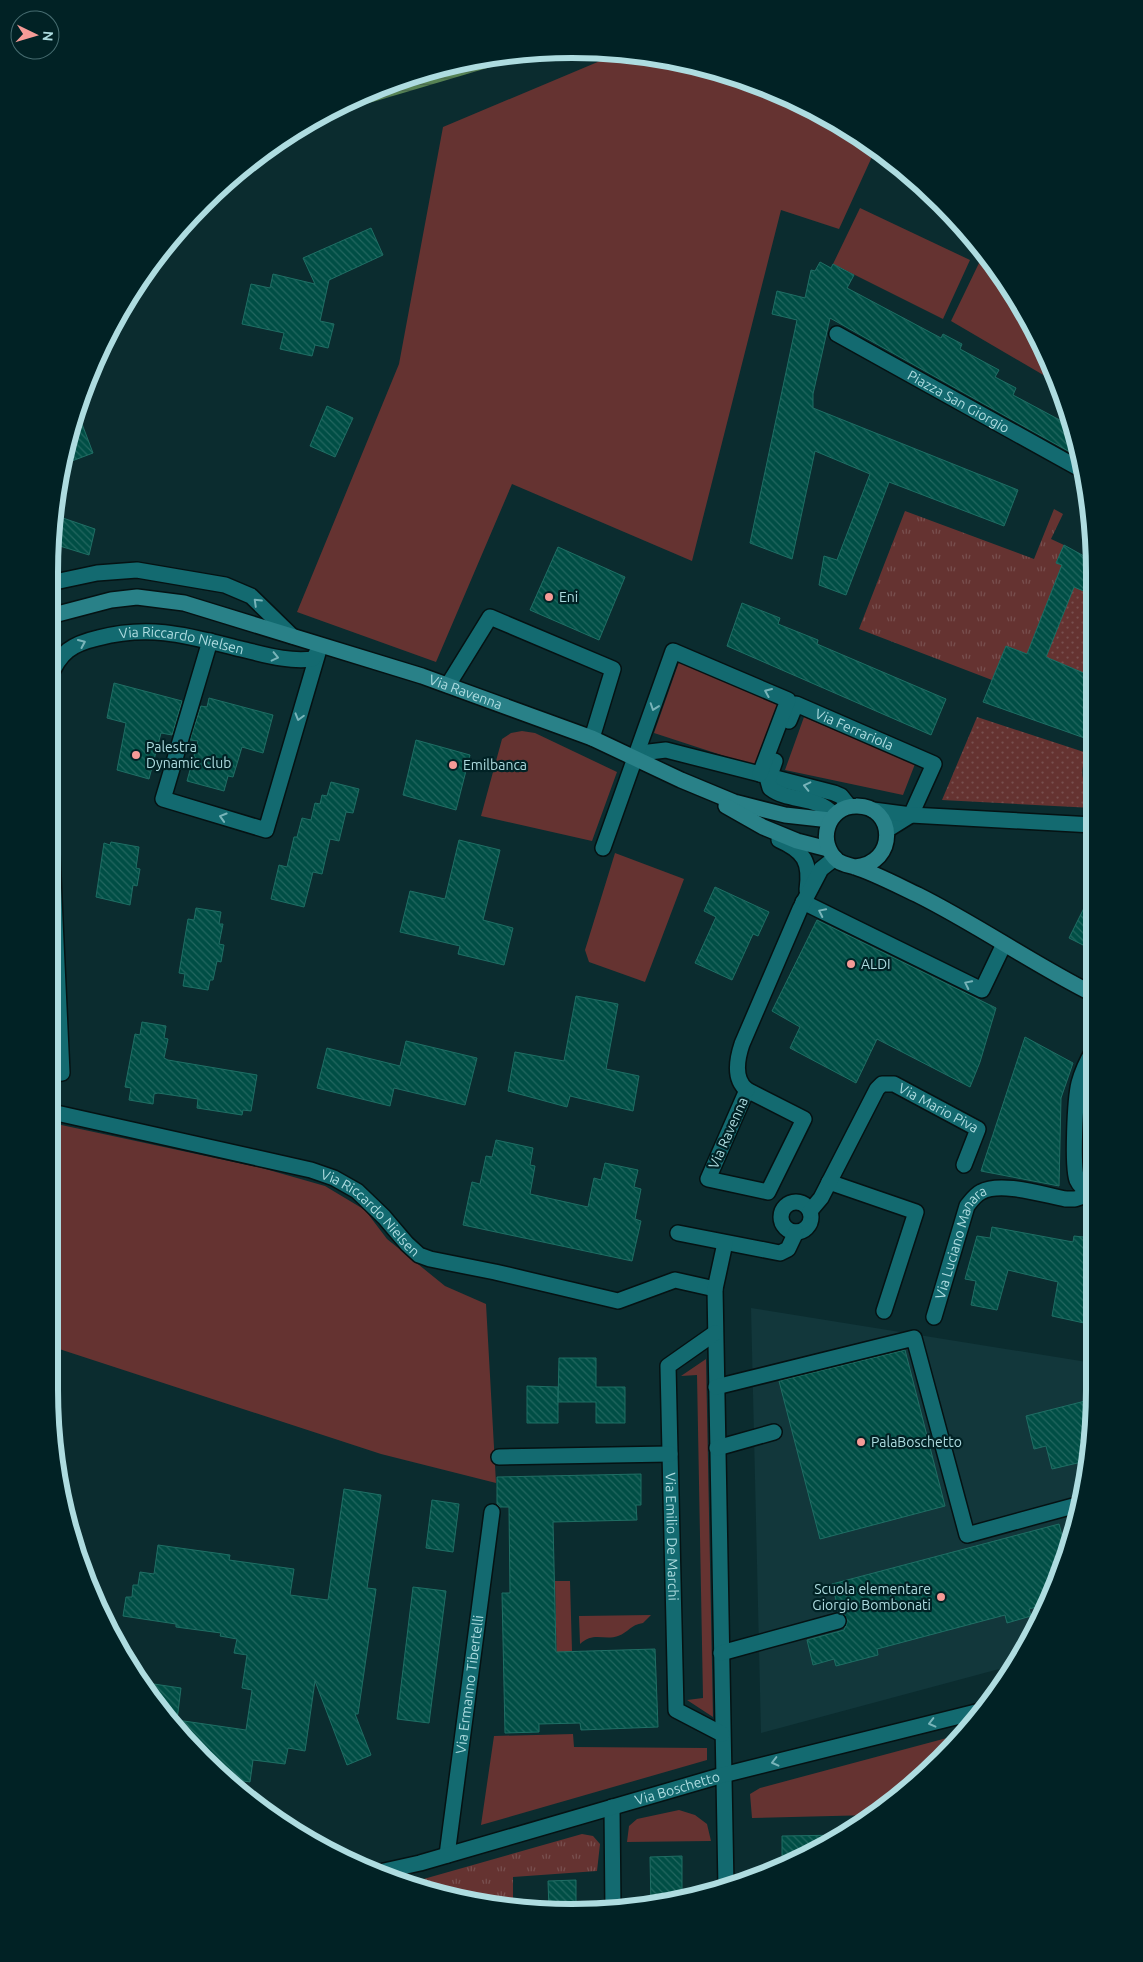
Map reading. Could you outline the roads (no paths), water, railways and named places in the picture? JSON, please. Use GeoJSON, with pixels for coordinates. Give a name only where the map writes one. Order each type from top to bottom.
{"type":"FeatureCollection","features":[{"type":"Feature","properties":{"kind":"main road","name":"Via Ravenna"},"geometry":{"type":"LineString","coordinates":[[58,614],[111,600],[137,597],[184,603],[292,636],[319,649],[448,685],[592,738],[681,780],[734,802],[761,810],[806,819],[832,818]]}},
{"type":"Feature","properties":{"kind":"main road","name":"Via Ravenna"},"geometry":{"type":"LineString","coordinates":[[681,780],[762,827],[832,854],[844,865],[856,867],[918,895],[1086,990]]}},
{"type":"Feature","properties":{"kind":"main road"},"geometry":{"type":"LineString","coordinates":[[832,854],[826,836],[832,818],[842,809],[850,806],[866,807],[873,810],[884,822],[887,830],[886,846],[876,860],[866,866],[856,867]]}},
{"type":"Feature","properties":{"kind":"main road","name":"Via Ravenna"},"geometry":{"type":"LineString","coordinates":[[876,860],[918,895]]}},
{"type":"Feature","properties":{"kind":"street","name":"Piazza San Giorgio"},"geometry":{"type":"LineString","coordinates":[[837,334],[1075,466]]}},
{"type":"Feature","properties":{"kind":"street","name":"Via Ravenna"},"geometry":{"type":"LineString","coordinates":[[58,581],[97,573],[137,570],[225,584],[251,596],[292,636]]}},
{"type":"Feature","properties":{"kind":"street"},"geometry":{"type":"LineString","coordinates":[[448,685],[490,617],[613,669],[592,738]]}},
{"type":"Feature","properties":{"kind":"street","name":"Via Riccardo Nielsen"},"geometry":{"type":"LineString","coordinates":[[58,658],[80,644],[118,633],[154,631],[287,660],[313,659],[319,649]]}},
{"type":"Feature","properties":{"kind":"street"},"geometry":{"type":"LineString","coordinates":[[210,642],[163,799],[266,830],[319,649]]}},
{"type":"Feature","properties":{"kind":"street"},"geometry":{"type":"LineString","coordinates":[[603,848],[637,759],[673,651],[788,700],[764,775],[773,791],[823,805],[832,818]]}},
{"type":"Feature","properties":{"kind":"street","name":"Via Ferrariola"},"geometry":{"type":"LineString","coordinates":[[764,775],[796,704],[934,764],[911,815]]}},
{"type":"Feature","properties":{"kind":"street"},"geometry":{"type":"LineString","coordinates":[[637,759],[649,752],[666,750],[834,793],[841,796],[850,806]]}},
{"type":"Feature","properties":{"kind":"street","name":"Via Ravenna"},"geometry":{"type":"LineString","coordinates":[[724,804],[736,819],[787,843],[801,853],[808,871],[805,899]]}},
{"type":"Feature","properties":{"kind":"street"},"geometry":{"type":"LineString","coordinates":[[873,810],[911,815],[1086,825]]}},
{"type":"Feature","properties":{"kind":"street"},"geometry":{"type":"LineString","coordinates":[[887,830],[911,815]]}},
{"type":"Feature","properties":{"kind":"street","name":"Via Ravenna"},"geometry":{"type":"LineString","coordinates":[[747,1090],[708,1179],[768,1192],[804,1119],[747,1090],[743,1086],[738,1076],[740,1051],[805,899],[832,854]]}},
{"type":"Feature","properties":{"kind":"street"},"geometry":{"type":"LineString","coordinates":[[805,899],[982,990],[1004,944]]}},
{"type":"Feature","properties":{"kind":"street"},"geometry":{"type":"LineString","coordinates":[[58,1036],[62,1073],[58,1073]]}},
{"type":"Feature","properties":{"kind":"street"},"geometry":{"type":"LineString","coordinates":[[1086,1066],[1079,1085],[1075,1162],[1077,1181],[1086,1191]]}},
{"type":"Feature","properties":{"kind":"street","name":"Via Mario Piva"},"geometry":{"type":"LineString","coordinates":[[678,1233],[780,1253],[788,1250],[796,1232],[805,1229],[809,1225],[810,1211],[821,1198],[877,1089],[879,1086],[887,1083],[894,1084],[978,1128],[964,1165]]}},
{"type":"Feature","properties":{"kind":"street","name":"Via Riccardo Nielsen"},"geometry":{"type":"LineString","coordinates":[[58,1113],[311,1170],[334,1178],[356,1191],[372,1204],[407,1244],[419,1255],[430,1259],[618,1301],[675,1280],[714,1289]]}},
{"type":"Feature","properties":{"kind":"street"},"geometry":{"type":"LineString","coordinates":[[829,1182],[916,1212],[884,1311]]}},
{"type":"Feature","properties":{"kind":"street","name":"Via Luciano Manara"},"geometry":{"type":"LineString","coordinates":[[934,1317],[967,1206],[979,1193],[989,1189],[1004,1188],[1066,1199],[1086,1196]]}},
{"type":"Feature","properties":{"kind":"street"},"geometry":{"type":"LineString","coordinates":[[796,1232],[786,1229],[783,1225],[782,1211],[786,1206],[794,1202],[803,1204],[810,1211]]}},
{"type":"Feature","properties":{"kind":"street"},"geometry":{"type":"LineString","coordinates":[[725,1243],[714,1289],[726,1880]]}},
{"type":"Feature","properties":{"kind":"street","name":"Via Emilio De Marchi"},"geometry":{"type":"LineString","coordinates":[[715,1333],[668,1366],[676,1710],[722,1734]]}},
{"type":"Feature","properties":{"kind":"street"},"geometry":{"type":"LineString","coordinates":[[716,1387],[914,1338],[967,1535],[1072,1506]]}},
{"type":"Feature","properties":{"kind":"street"},"geometry":{"type":"LineString","coordinates":[[717,1448],[774,1432]]}},
{"type":"Feature","properties":{"kind":"street"},"geometry":{"type":"LineString","coordinates":[[499,1457],[670,1454]]}},
{"type":"Feature","properties":{"kind":"street","name":"Via Ermanno Tibertelli"},"geometry":{"type":"LineString","coordinates":[[446,1855],[492,1512]]}},
{"type":"Feature","properties":{"kind":"street"},"geometry":{"type":"LineString","coordinates":[[721,1653],[838,1621]]}},
{"type":"Feature","properties":{"kind":"street","name":"Via Boschetto"},"geometry":{"type":"LineString","coordinates":[[386,1869],[446,1855],[723,1776],[971,1713]]}},
{"type":"Feature","properties":{"kind":"street"},"geometry":{"type":"LineString","coordinates":[[612,1807],[613,1902]]}},
{"type":"Feature","properties":{"kind":"place","name":"Eni"},"geometry":{"type":"Point","coordinates":[549,597]}},
{"type":"Feature","properties":{"kind":"place","name":"Palestra Dynamic Club"},"geometry":{"type":"Point","coordinates":[136,755]}},
{"type":"Feature","properties":{"kind":"place","name":"Emilbanca"},"geometry":{"type":"Point","coordinates":[453,765]}},
{"type":"Feature","properties":{"kind":"place","name":"ALDI"},"geometry":{"type":"Point","coordinates":[851,964]}},
{"type":"Feature","properties":{"kind":"place","name":"PalaBoschetto"},"geometry":{"type":"Point","coordinates":[861,1442]}},
{"type":"Feature","properties":{"kind":"place","name":"Scuola elementare Giorgio Bombonati"},"geometry":{"type":"Point","coordinates":[941,1597]}}]}
